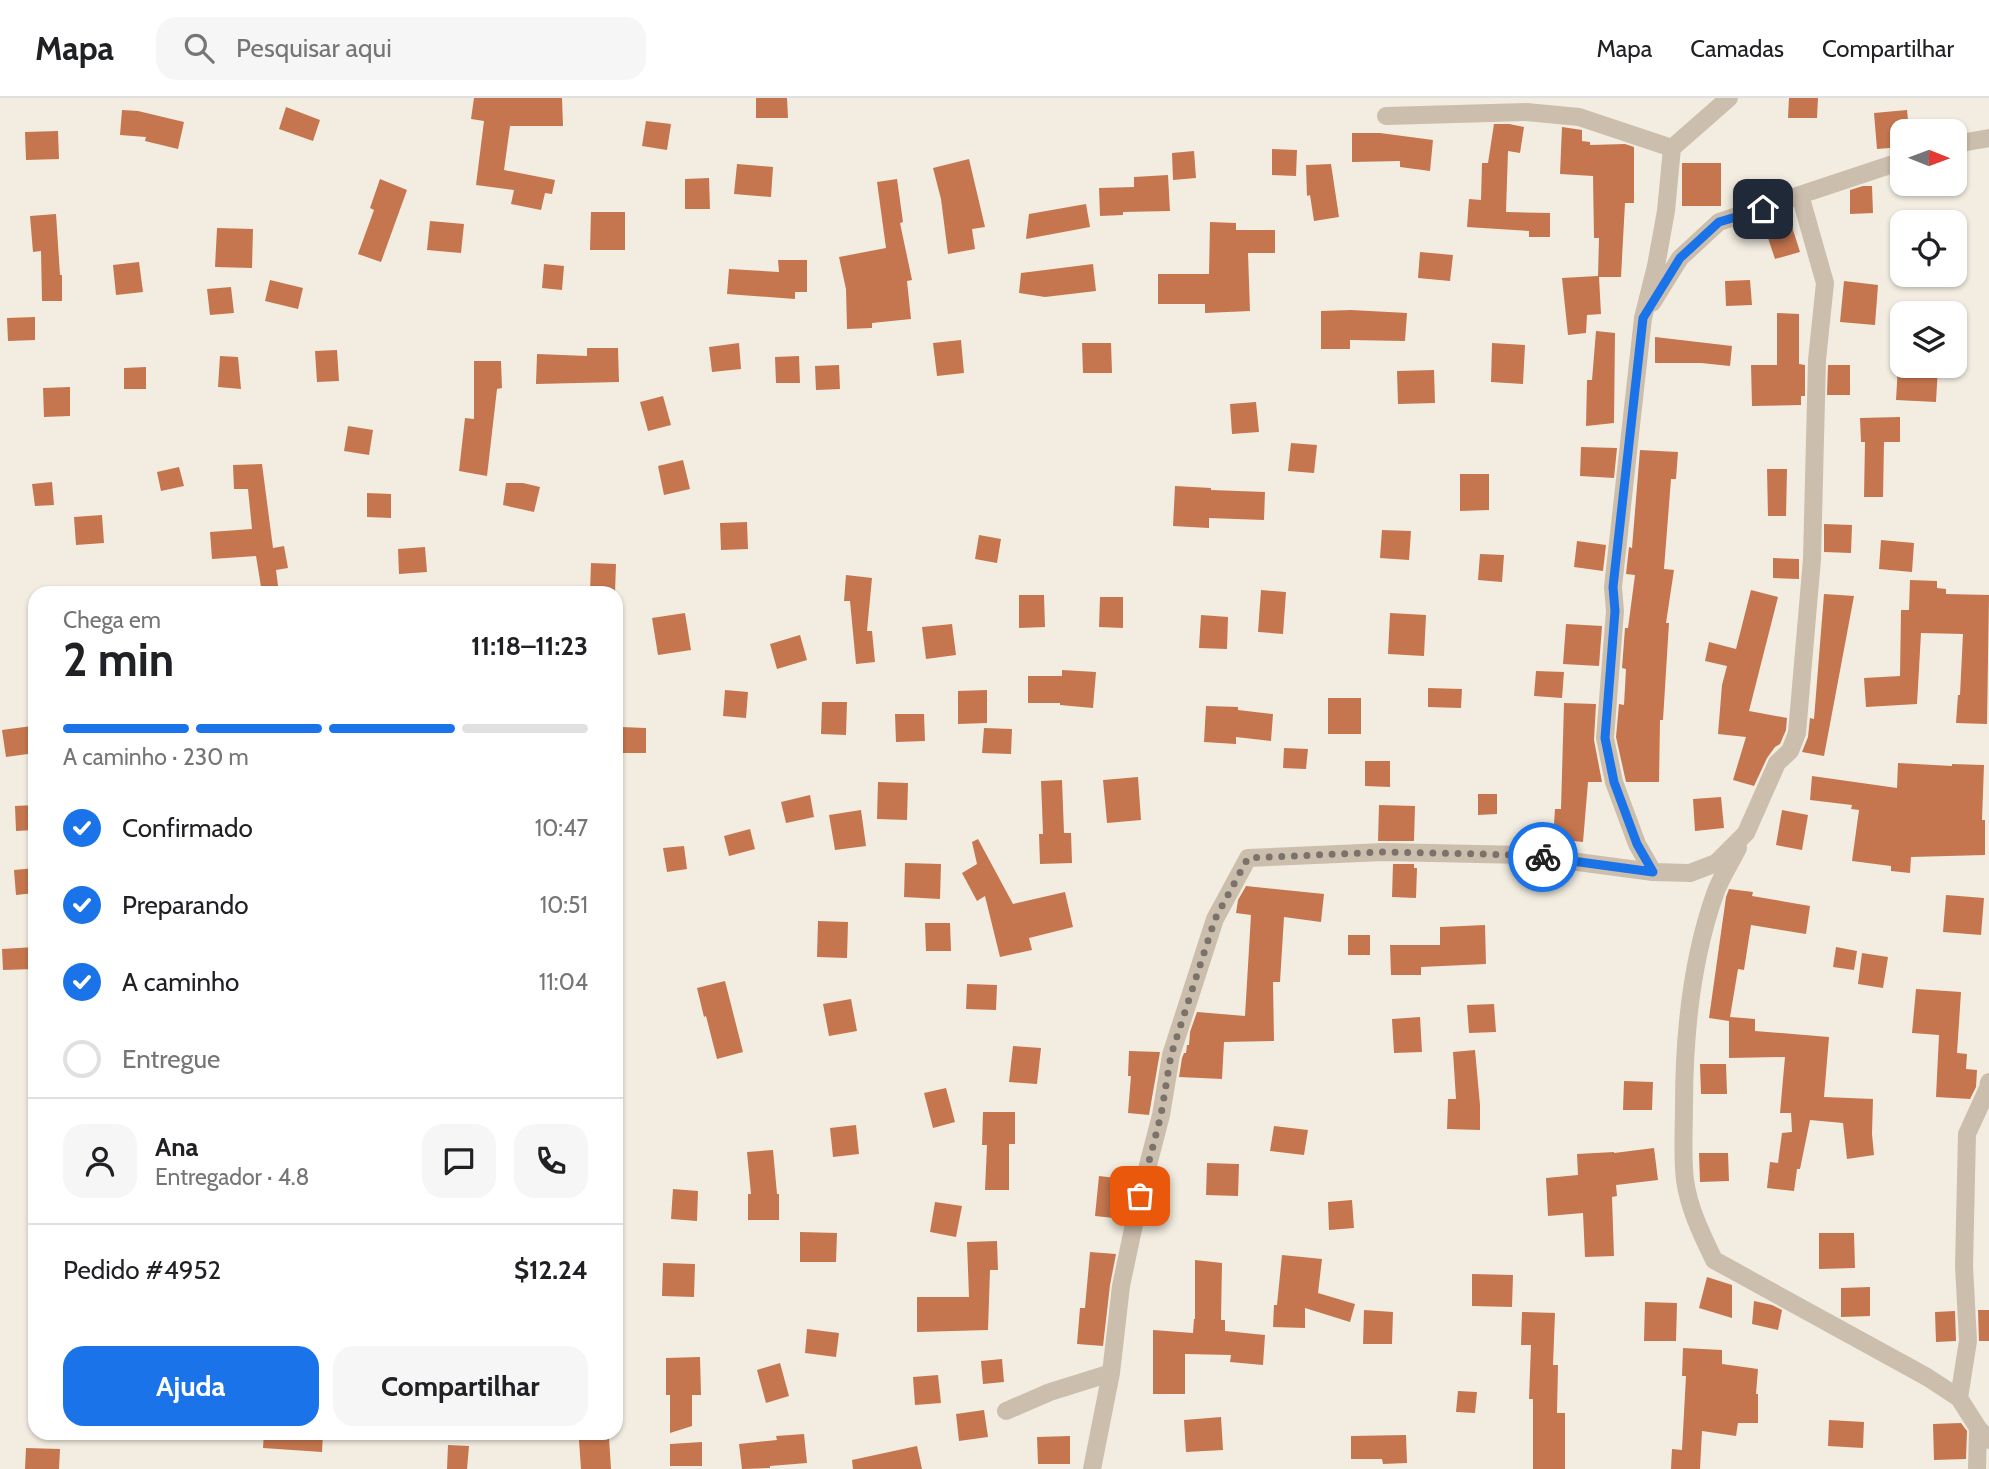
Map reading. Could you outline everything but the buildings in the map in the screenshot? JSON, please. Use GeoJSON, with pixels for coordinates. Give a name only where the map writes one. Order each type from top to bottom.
{"type":"FeatureCollection","features":[{"type":"Feature","properties":{"kind":"street"},"geometry":{"type":"LineString","coordinates":[[1653,872],[1637,844],[1614,782],[1605,738],[1615,611],[1613,587],[1643,318],[1666,211],[1672,148],[1729,98]]}},
{"type":"Feature","properties":{"kind":"street"},"geometry":{"type":"LineString","coordinates":[[1385,116],[1526,112],[1579,117],[1672,148]]}},
{"type":"Feature","properties":{"kind":"street"},"geometry":{"type":"LineString","coordinates":[[1967,142],[1989,138]]}},
{"type":"Feature","properties":{"kind":"street"},"geometry":{"type":"LineString","coordinates":[[1643,318],[1680,258],[1719,222],[1890,165]]}},
{"type":"Feature","properties":{"kind":"street"},"geometry":{"type":"LineString","coordinates":[[1800,195],[1825,283],[1817,360],[1812,559],[1797,733],[1790,751],[1777,763],[1746,833],[1717,888],[1700,941],[1690,996],[1684,1066],[1686,1181],[1696,1224],[1714,1260],[1927,1377],[1959,1398],[1983,1434],[1977,1469]]}},
{"type":"Feature","properties":{"kind":"street"},"geometry":{"type":"LineString","coordinates":[[1092,1469],[1111,1373],[1121,1286],[1161,1115],[1171,1055],[1215,919],[1248,858],[1384,852],[1525,855],[1653,872],[1690,873],[1716,863],[1746,833]]}},
{"type":"Feature","properties":{"kind":"street"},"geometry":{"type":"LineString","coordinates":[[1959,1398],[1968,1342],[1964,1266],[1967,1134],[1989,1082]]}},
{"type":"Feature","properties":{"kind":"street"},"geometry":{"type":"LineString","coordinates":[[1006,1411],[1050,1392],[1111,1373]]}},
{"type":"Feature","properties":{"kind":"way so far"},"geometry":{"type":"LineString","coordinates":[[1140,1196],[1161,1115],[1171,1055],[1215,919],[1248,858],[1384,852],[1543,857]]}},
{"type":"Feature","properties":{"kind":"route"},"geometry":{"type":"LineString","coordinates":[[1543,857],[1653,872],[1637,844],[1614,782],[1605,738],[1615,611],[1613,587],[1643,318],[1680,258],[1719,222],[1763,209]]}}]}
